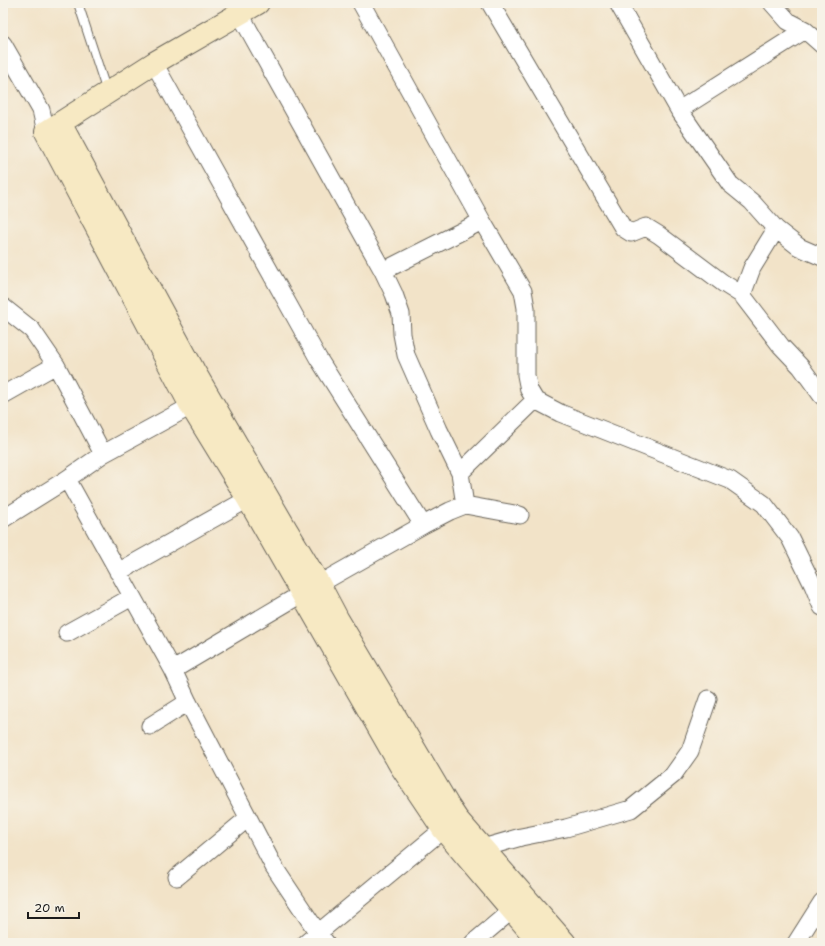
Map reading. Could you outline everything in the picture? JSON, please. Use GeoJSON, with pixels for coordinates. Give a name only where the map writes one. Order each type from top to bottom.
{"type":"FeatureCollection","features":[{"type":"Feature","properties":{"kind":"main road"},"geometry":{"type":"LineString","coordinates":[[246,7],[53,127],[201,403],[248,499],[311,589]]}},
{"type":"Feature","properties":{"kind":"main road"},"geometry":{"type":"LineString","coordinates":[[201,403],[286,529],[311,589],[400,764],[450,824],[512,910],[540,943]]}},
{"type":"Feature","properties":{"kind":"main road"},"geometry":{"type":"LineString","coordinates":[[450,824],[483,848],[565,943]]}},
{"type":"Feature","properties":{"kind":"street"},"geometry":{"type":"LineString","coordinates":[[361,3],[522,291],[526,308],[526,375],[529,390],[535,400],[560,413],[730,480],[764,504],[790,538],[822,607]]}},
{"type":"Feature","properties":{"kind":"street"},"geometry":{"type":"LineString","coordinates":[[490,3],[623,228],[631,233],[646,227],[742,295],[822,396]]}},
{"type":"Feature","properties":{"kind":"street"},"geometry":{"type":"LineString","coordinates":[[618,3],[679,110],[730,184],[752,202],[776,229],[799,247],[822,257]]}},
{"type":"Feature","properties":{"kind":"street"},"geometry":{"type":"LineString","coordinates":[[772,3],[788,21],[805,30],[822,46]]}},
{"type":"Feature","properties":{"kind":"street"},"geometry":{"type":"LineString","coordinates":[[246,7],[394,294],[401,314],[402,334],[406,355],[439,430],[460,473],[465,506]]}},
{"type":"Feature","properties":{"kind":"street"},"geometry":{"type":"LineString","coordinates":[[679,110],[805,30]]}},
{"type":"Feature","properties":{"kind":"street"},"geometry":{"type":"LineString","coordinates":[[3,44],[41,110],[53,127]]}},
{"type":"Feature","properties":{"kind":"street"},"geometry":{"type":"LineString","coordinates":[[154,63],[318,358],[422,525]]}},
{"type":"Feature","properties":{"kind":"street"},"geometry":{"type":"LineString","coordinates":[[383,271],[482,221]]}},
{"type":"Feature","properties":{"kind":"street"},"geometry":{"type":"LineString","coordinates":[[742,295],[752,268],[776,229]]}},
{"type":"Feature","properties":{"kind":"street"},"geometry":{"type":"LineString","coordinates":[[3,307],[32,330],[56,365],[103,454]]}},
{"type":"Feature","properties":{"kind":"street"},"geometry":{"type":"LineString","coordinates":[[3,395],[56,365]]}},
{"type":"Feature","properties":{"kind":"street"},"geometry":{"type":"LineString","coordinates":[[460,473],[535,400]]}},
{"type":"Feature","properties":{"kind":"street"},"geometry":{"type":"LineString","coordinates":[[3,518],[67,479],[103,454],[201,403]]}},
{"type":"Feature","properties":{"kind":"street"},"geometry":{"type":"LineString","coordinates":[[67,479],[173,670],[188,702],[274,867],[317,940],[450,824]]}},
{"type":"Feature","properties":{"kind":"street"},"geometry":{"type":"LineString","coordinates":[[118,572],[248,499]]}},
{"type":"Feature","properties":{"kind":"street"},"geometry":{"type":"LineString","coordinates":[[173,670],[422,525],[450,511],[465,506],[520,515]]}},
{"type":"Feature","properties":{"kind":"street"},"geometry":{"type":"LineString","coordinates":[[67,633],[132,597]]}},
{"type":"Feature","properties":{"kind":"street"},"geometry":{"type":"LineString","coordinates":[[483,848],[521,837],[566,828],[631,808],[673,776],[690,751],[708,699]]}},
{"type":"Feature","properties":{"kind":"street"},"geometry":{"type":"LineString","coordinates":[[150,726],[188,702]]}},
{"type":"Feature","properties":{"kind":"street"},"geometry":{"type":"LineString","coordinates":[[177,877],[248,818]]}},
{"type":"Feature","properties":{"kind":"street"},"geometry":{"type":"LineString","coordinates":[[796,943],[822,902]]}},
{"type":"Feature","properties":{"kind":"street"},"geometry":{"type":"LineString","coordinates":[[473,943],[512,910]]}},
{"type":"Feature","properties":{"kind":"lane"},"geometry":{"type":"LineString","coordinates":[[78,3],[108,92]]}}]}
